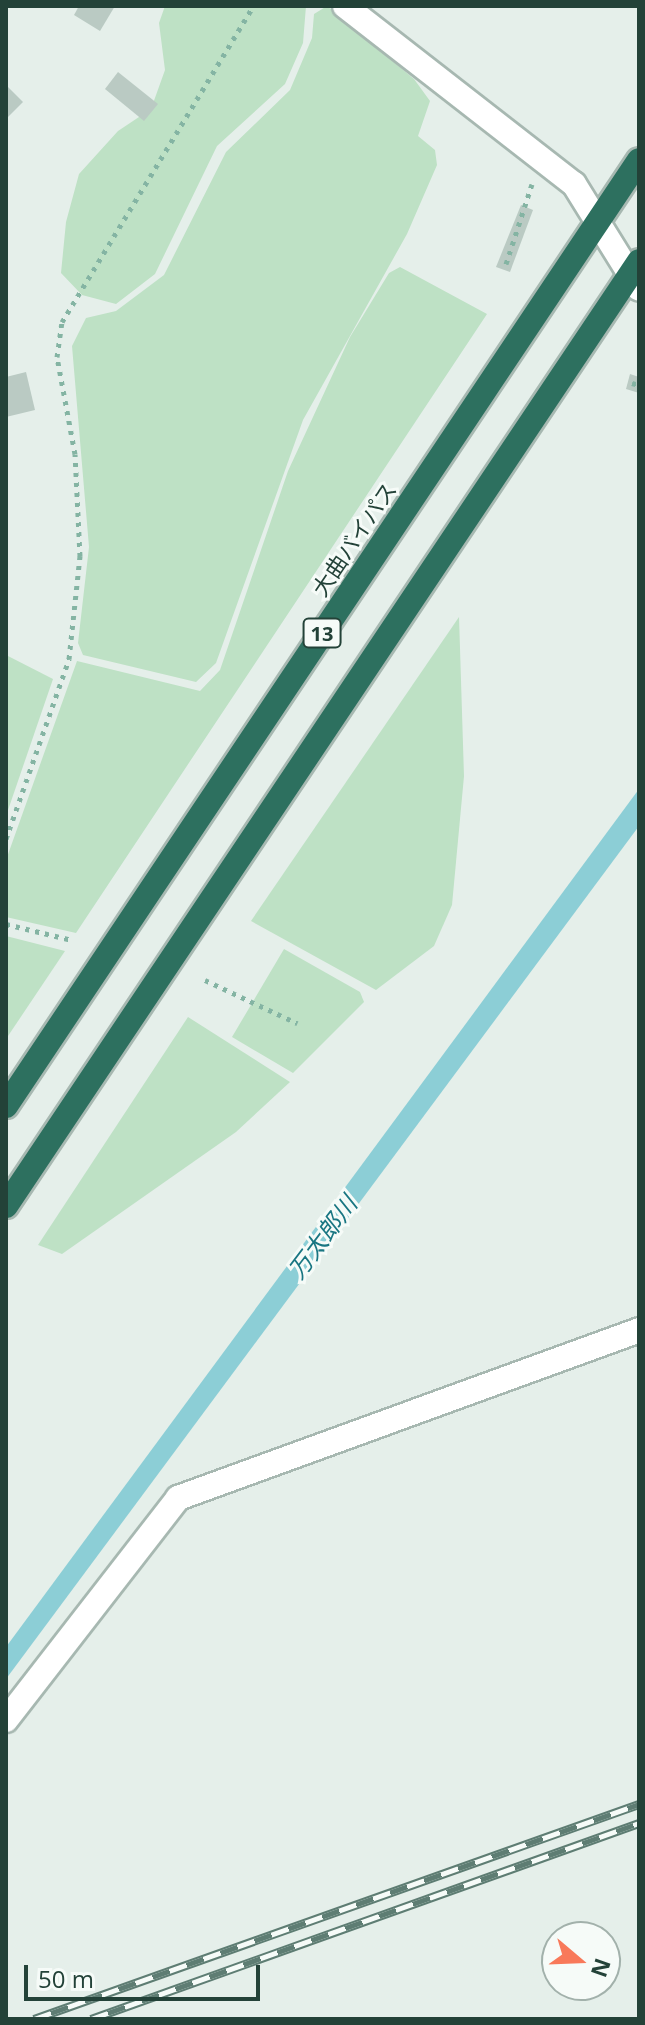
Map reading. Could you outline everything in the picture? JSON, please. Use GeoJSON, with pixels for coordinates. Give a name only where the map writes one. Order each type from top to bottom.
{"type":"FeatureCollection","features":[{"type":"Feature","properties":{"kind":"highway","name":"大曲バイパス"},"geometry":{"type":"LineString","coordinates":[[6,1106],[639,160]]}},
{"type":"Feature","properties":{"kind":"highway","name":"13"},"geometry":{"type":"LineString","coordinates":[[6,1206],[636,276]]}},
{"type":"Feature","properties":{"kind":"street"},"geometry":{"type":"LineString","coordinates":[[345,6],[574,184],[636,276]]}},
{"type":"Feature","properties":{"kind":"street"},"geometry":{"type":"LineString","coordinates":[[6,1720],[178,1498],[639,1330]]}},
{"type":"Feature","properties":{"kind":"path"},"geometry":{"type":"LineString","coordinates":[[6,839],[64,672],[80,556],[75,454],[57,357],[62,322],[253,6]]}},
{"type":"Feature","properties":{"kind":"path"},"geometry":{"type":"LineString","coordinates":[[506,264],[526,214]]}},
{"type":"Feature","properties":{"kind":"path"},"geometry":{"type":"LineString","coordinates":[[6,924],[72,940]]}},
{"type":"Feature","properties":{"kind":"path"},"geometry":{"type":"LineString","coordinates":[[205,980],[297,1023]]}},
{"type":"Feature","properties":{"kind":"green space"},"geometry":{"type":"Polygon","coordinates":[[[165,6],[306,6],[303,43],[285,84],[217,146],[155,274],[116,304],[82,295],[61,273],[66,222],[79,174],[118,131],[151,109],[165,70],[159,23],[165,6]]]}},
{"type":"Feature","properties":{"kind":"green space"},"geometry":{"type":"Polygon","coordinates":[[[327,6],[414,79],[430,101],[418,136],[435,150],[437,165],[407,234],[303,420],[216,663],[196,682],[83,655],[78,643],[89,547],[72,346],[86,318],[116,311],[164,275],[226,152],[290,90],[312,38],[314,14],[327,6]]]}},
{"type":"Feature","properties":{"kind":"green space"},"geometry":{"type":"Polygon","coordinates":[[[400,267],[487,314],[76,933],[6,917],[6,860],[77,661],[200,691],[220,670],[288,471],[350,337],[389,273],[400,267]]]}},
{"type":"Feature","properties":{"kind":"green space"},"geometry":{"type":"Polygon","coordinates":[[[459,617],[464,776],[452,905],[434,946],[376,990],[251,921],[459,617]]]}},
{"type":"Feature","properties":{"kind":"green space"},"geometry":{"type":"Polygon","coordinates":[[[6,655],[53,679],[6,816],[6,655]]]}},
{"type":"Feature","properties":{"kind":"green space"},"geometry":{"type":"Polygon","coordinates":[[[6,936],[65,951],[6,1039],[6,936]]]}},
{"type":"Feature","properties":{"kind":"green space"},"geometry":{"type":"Polygon","coordinates":[[[284,949],[360,992],[364,1002],[293,1073],[232,1037],[284,949]]]}},
{"type":"Feature","properties":{"kind":"green space"},"geometry":{"type":"Polygon","coordinates":[[[188,1017],[290,1082],[236,1132],[62,1254],[38,1245],[188,1017]]]}},
{"type":"Feature","properties":{"kind":"water","name":"万太郎川"},"geometry":{"type":"Polygon","coordinates":[[[639,789],[639,826],[6,1679],[6,1647],[639,789]]]}},
{"type":"Feature","properties":{"kind":"building"},"geometry":{"type":"Polygon","coordinates":[[[79,6],[115,6],[100,31],[74,15],[79,6]]]}},
{"type":"Feature","properties":{"kind":"building"},"geometry":{"type":"Polygon","coordinates":[[[118,72],[158,104],[144,121],[105,89],[118,72]]]}},
{"type":"Feature","properties":{"kind":"building"},"geometry":{"type":"Polygon","coordinates":[[[6,85],[23,102],[6,119],[6,85]]]}},
{"type":"Feature","properties":{"kind":"building"},"geometry":{"type":"Polygon","coordinates":[[[521,205],[533,210],[510,272],[496,267],[521,205]]]}},
{"type":"Feature","properties":{"kind":"building"},"geometry":{"type":"Polygon","coordinates":[[[26,372],[35,410],[6,417],[6,377],[26,372]]]}},
{"type":"Feature","properties":{"kind":"building"},"geometry":{"type":"Polygon","coordinates":[[[630,374],[639,377],[639,393],[626,389],[630,374]]]}},
{"type":"Feature","properties":{"kind":"railway"},"geometry":{"type":"LineString","coordinates":[[34,2019],[639,1804]]}},
{"type":"Feature","properties":{"kind":"railway"},"geometry":{"type":"LineString","coordinates":[[91,2019],[639,1823]]}}]}
